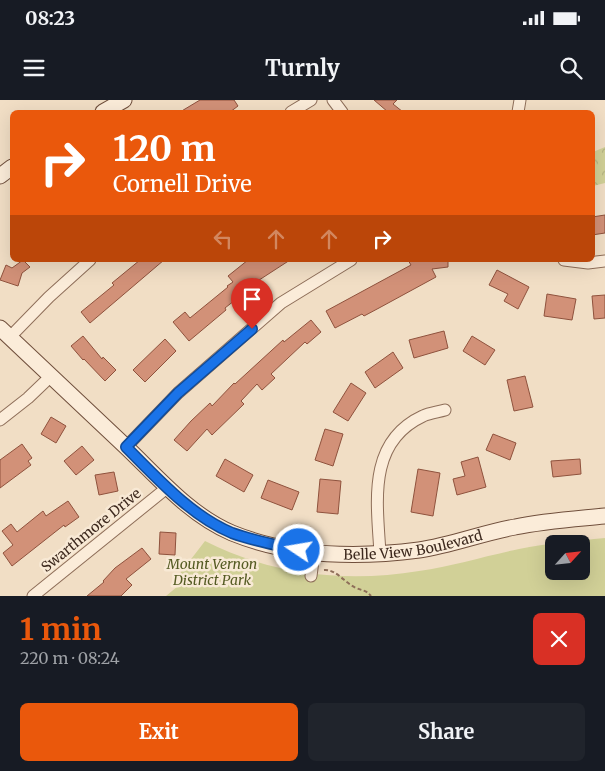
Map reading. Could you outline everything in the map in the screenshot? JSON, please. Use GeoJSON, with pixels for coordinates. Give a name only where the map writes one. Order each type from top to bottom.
{"type":"FeatureCollection","features":[{"type":"Feature","properties":{"kind":"main road"},"geometry":{"type":"LineString","coordinates":[[107,110],[124,100]]}},
{"type":"Feature","properties":{"kind":"main road","name":"Belle View Boulevard"},"geometry":{"type":"LineString","coordinates":[[5,332],[168,487],[205,517],[231,532],[254,540],[314,553],[348,555],[435,547],[534,524],[605,516]]}},
{"type":"Feature","properties":{"kind":"street"},"geometry":{"type":"LineString","coordinates":[[294,110],[311,100]]}},
{"type":"Feature","properties":{"kind":"street"},"geometry":{"type":"LineString","coordinates":[[5,332],[49,297],[88,262]]}},
{"type":"Feature","properties":{"kind":"street"},"geometry":{"type":"LineString","coordinates":[[126,447],[178,393],[281,303],[348,262]]}},
{"type":"Feature","properties":{"kind":"street"},"geometry":{"type":"LineString","coordinates":[[0,420],[28,398],[51,376]]}},
{"type":"Feature","properties":{"kind":"street"},"geometry":{"type":"LineString","coordinates":[[380,552],[377,502],[379,473],[384,454],[395,438],[416,420],[425,415],[445,410]]}},
{"type":"Feature","properties":{"kind":"street","name":"Swarthmore Drive"},"geometry":{"type":"LineString","coordinates":[[33,596],[168,487]]}},
{"type":"Feature","properties":{"kind":"street"},"geometry":{"type":"LineString","coordinates":[[311,573],[314,553]]}},
{"type":"Feature","properties":{"kind":"path"},"geometry":{"type":"LineString","coordinates":[[311,573],[330,570],[356,588],[367,591],[371,596]]}},
{"type":"Feature","properties":{"kind":"green space"},"geometry":{"type":"Polygon","coordinates":[[[605,147],[605,183],[595,186],[595,151],[605,147]]]}},
{"type":"Feature","properties":{"kind":"green space","name":"Mount Vernon District Park"},"geometry":{"type":"Polygon","coordinates":[[[605,538],[605,596],[166,596],[178,586],[175,580],[205,541],[230,553],[256,562],[283,569],[337,576],[392,575],[419,571],[545,545],[545,580],[590,580],[590,540],[605,538]]]}},
{"type":"Feature","properties":{"kind":"building"},"geometry":{"type":"Polygon","coordinates":[[[200,100],[234,100],[238,106],[233,110],[183,110],[200,100]]]}},
{"type":"Feature","properties":{"kind":"building"},"geometry":{"type":"Polygon","coordinates":[[[374,100],[397,100],[393,104],[400,110],[386,110],[374,100]]]}},
{"type":"Feature","properties":{"kind":"building"},"geometry":{"type":"Polygon","coordinates":[[[605,215],[605,233],[595,235],[595,217],[605,215]]]}},
{"type":"Feature","properties":{"kind":"building"},"geometry":{"type":"Polygon","coordinates":[[[20,262],[25,262],[30,267],[22,273],[18,286],[0,280],[6,265],[12,268],[20,262]]]}},
{"type":"Feature","properties":{"kind":"building"},"geometry":{"type":"Polygon","coordinates":[[[138,262],[162,262],[90,323],[81,312],[114,285],[112,283],[138,262]]]}},
{"type":"Feature","properties":{"kind":"building"},"geometry":{"type":"Polygon","coordinates":[[[246,262],[287,262],[253,284],[189,341],[173,322],[185,312],[190,318],[228,287],[233,282],[228,276],[246,262]]]}},
{"type":"Feature","properties":{"kind":"building"},"geometry":{"type":"Polygon","coordinates":[[[409,262],[448,262],[448,267],[432,269],[436,277],[364,316],[362,314],[335,328],[326,311],[411,265],[409,262]]]}},
{"type":"Feature","properties":{"kind":"building"},"geometry":{"type":"Polygon","coordinates":[[[497,270],[529,287],[518,309],[504,301],[508,294],[489,285],[497,270]]]}},
{"type":"Feature","properties":{"kind":"building"},"geometry":{"type":"Polygon","coordinates":[[[547,294],[576,299],[572,320],[544,316],[547,294]]]}},
{"type":"Feature","properties":{"kind":"building"},"geometry":{"type":"Polygon","coordinates":[[[605,295],[605,318],[594,319],[592,296],[605,295]]]}},
{"type":"Feature","properties":{"kind":"building"},"geometry":{"type":"Polygon","coordinates":[[[311,320],[321,332],[307,344],[305,342],[271,374],[275,378],[262,390],[257,384],[241,401],[244,404],[212,435],[207,429],[187,451],[174,440],[210,403],[212,406],[234,383],[283,340],[284,342],[311,320]]]}},
{"type":"Feature","properties":{"kind":"building"},"geometry":{"type":"Polygon","coordinates":[[[444,331],[448,348],[414,358],[409,340],[444,331]]]}},
{"type":"Feature","properties":{"kind":"building"},"geometry":{"type":"Polygon","coordinates":[[[83,336],[102,359],[103,357],[116,370],[105,381],[71,346],[83,336]]]}},
{"type":"Feature","properties":{"kind":"building"},"geometry":{"type":"Polygon","coordinates":[[[472,336],[495,350],[485,365],[463,351],[472,336]]]}},
{"type":"Feature","properties":{"kind":"building"},"geometry":{"type":"Polygon","coordinates":[[[165,339],[176,351],[145,382],[133,370],[165,339]]]}},
{"type":"Feature","properties":{"kind":"building"},"geometry":{"type":"Polygon","coordinates":[[[393,352],[403,368],[375,388],[365,372],[393,352]]]}},
{"type":"Feature","properties":{"kind":"building"},"geometry":{"type":"Polygon","coordinates":[[[525,376],[533,407],[514,411],[507,380],[525,376]]]}},
{"type":"Feature","properties":{"kind":"building"},"geometry":{"type":"Polygon","coordinates":[[[351,383],[366,393],[348,421],[333,412],[351,383]]]}},
{"type":"Feature","properties":{"kind":"building"},"geometry":{"type":"Polygon","coordinates":[[[51,417],[66,426],[56,443],[41,434],[51,417]]]}},
{"type":"Feature","properties":{"kind":"building"},"geometry":{"type":"Polygon","coordinates":[[[325,429],[343,434],[333,466],[315,460],[325,429]]]}},
{"type":"Feature","properties":{"kind":"building"},"geometry":{"type":"Polygon","coordinates":[[[493,434],[516,443],[510,460],[486,450],[493,434]]]}},
{"type":"Feature","properties":{"kind":"building"},"geometry":{"type":"Polygon","coordinates":[[[22,444],[32,458],[28,461],[31,465],[0,488],[0,460],[22,444]]]}},
{"type":"Feature","properties":{"kind":"building"},"geometry":{"type":"Polygon","coordinates":[[[82,446],[94,460],[76,475],[64,461],[82,446]]]}},
{"type":"Feature","properties":{"kind":"building"},"geometry":{"type":"Polygon","coordinates":[[[478,457],[486,487],[457,495],[453,479],[465,476],[461,462],[478,457]]]}},
{"type":"Feature","properties":{"kind":"building"},"geometry":{"type":"Polygon","coordinates":[[[225,459],[253,475],[244,492],[216,476],[225,459]]]}},
{"type":"Feature","properties":{"kind":"building"},"geometry":{"type":"Polygon","coordinates":[[[580,459],[581,474],[553,477],[551,461],[580,459]]]}},
{"type":"Feature","properties":{"kind":"building"},"geometry":{"type":"Polygon","coordinates":[[[418,469],[440,473],[433,516],[411,512],[418,469]]]}},
{"type":"Feature","properties":{"kind":"building"},"geometry":{"type":"Polygon","coordinates":[[[114,472],[118,491],[99,495],[95,475],[114,472]]]}},
{"type":"Feature","properties":{"kind":"building"},"geometry":{"type":"Polygon","coordinates":[[[320,479],[341,481],[338,514],[317,512],[320,479]]]}},
{"type":"Feature","properties":{"kind":"building"},"geometry":{"type":"Polygon","coordinates":[[[268,480],[299,492],[292,510],[261,498],[268,480]]]}},
{"type":"Feature","properties":{"kind":"building"},"geometry":{"type":"Polygon","coordinates":[[[68,501],[79,517],[65,527],[64,525],[12,566],[3,553],[13,545],[2,531],[11,524],[17,532],[43,511],[46,516],[68,501]]]}},
{"type":"Feature","properties":{"kind":"building"},"geometry":{"type":"Polygon","coordinates":[[[160,532],[176,533],[175,555],[159,554],[160,532]]]}},
{"type":"Feature","properties":{"kind":"building"},"geometry":{"type":"Polygon","coordinates":[[[142,548],[151,559],[126,579],[132,585],[121,596],[87,596],[104,582],[115,568],[142,548]]]}},
{"type":"Feature","properties":{"kind":"route"},"geometry":{"type":"LineString","coordinates":[[252,329],[178,393],[126,447],[153,474],[191,507],[212,522],[231,532],[254,540],[299,550]]}}]}
